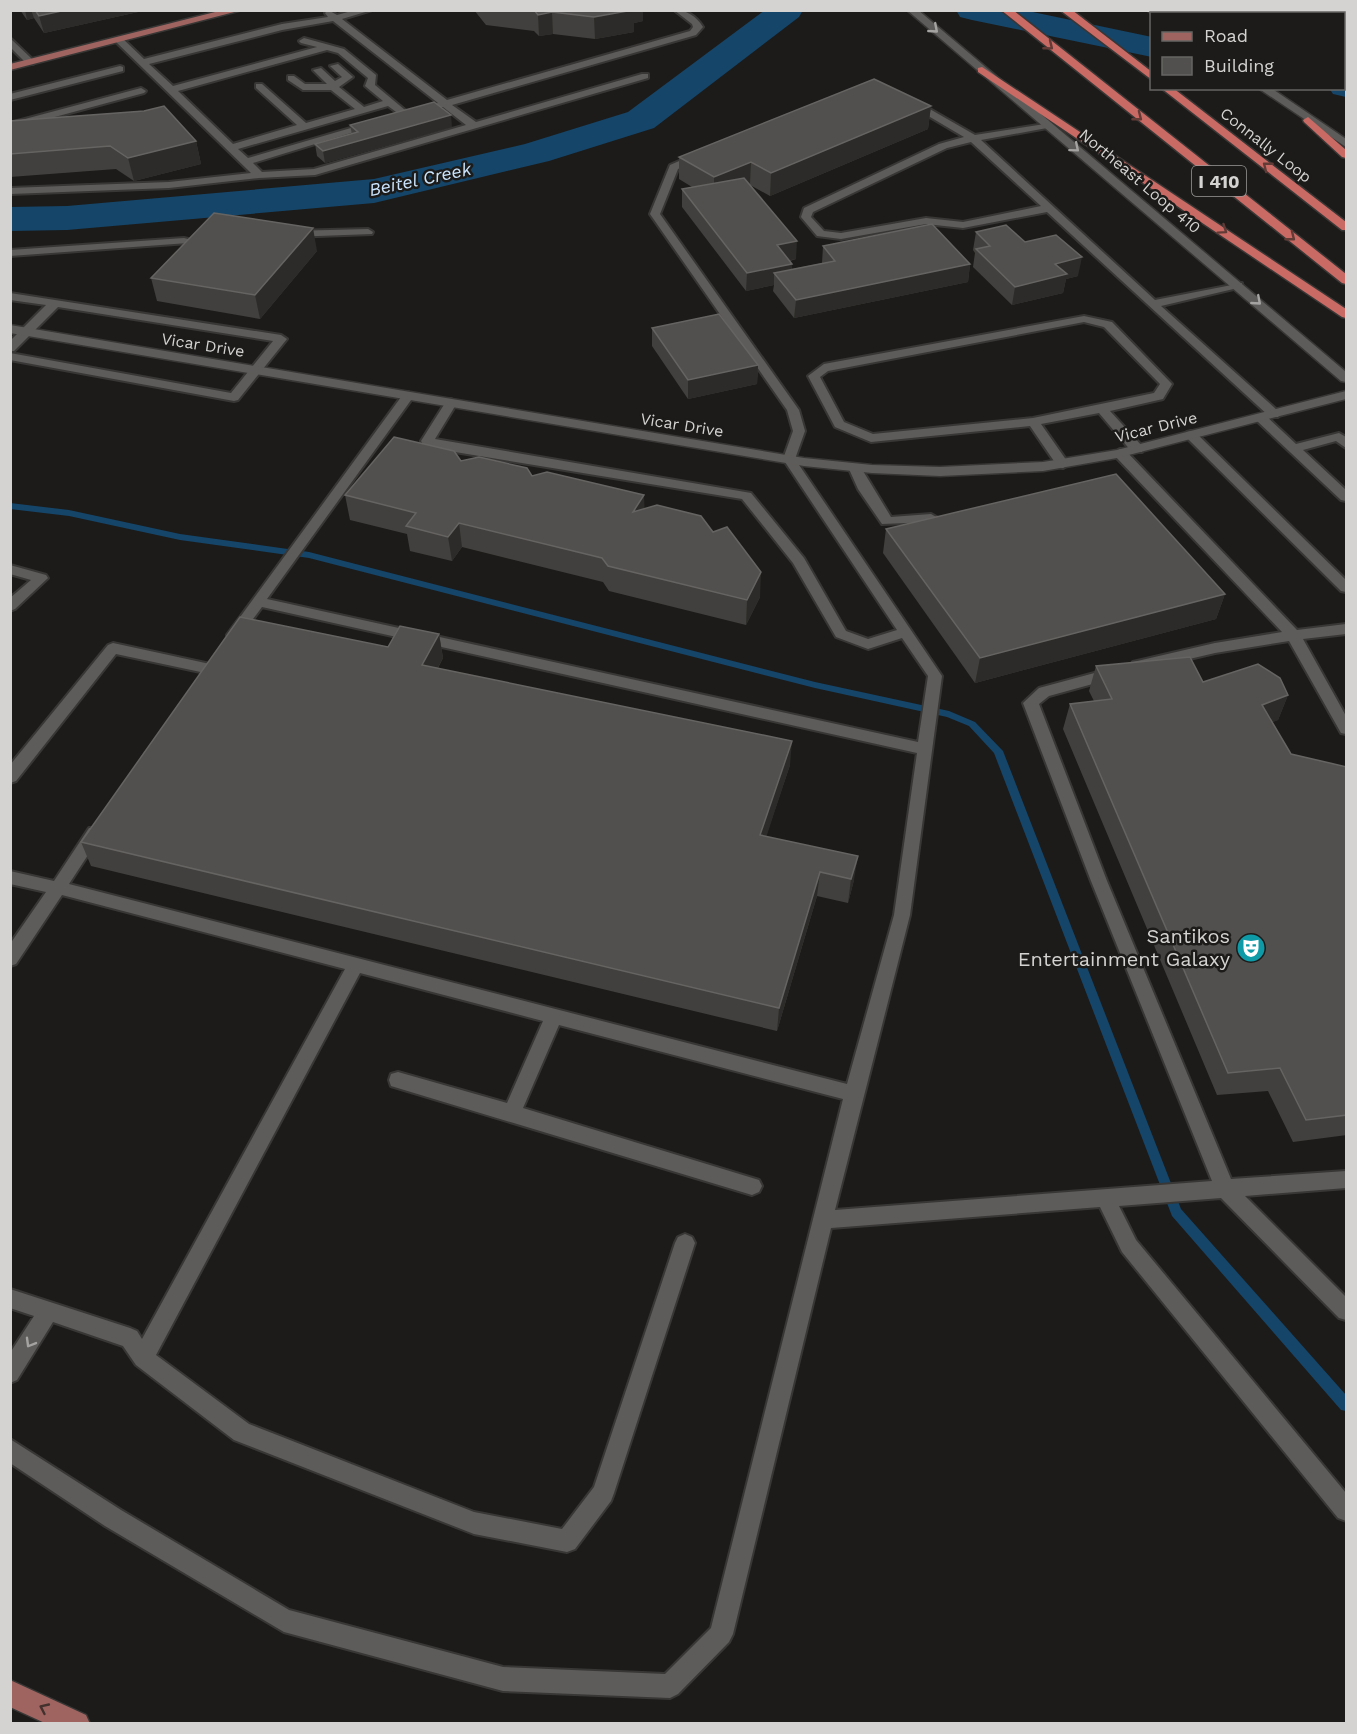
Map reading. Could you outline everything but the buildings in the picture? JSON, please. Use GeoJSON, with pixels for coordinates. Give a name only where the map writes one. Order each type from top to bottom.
{"type":"FeatureCollection","features":[{"type":"Feature","properties":{"kind":"highway","name":"I 410"},"geometry":{"type":"LineString","coordinates":[[1006,10],[1092,81],[1347,280]]}},
{"type":"Feature","properties":{"kind":"highway"},"geometry":{"type":"LineString","coordinates":[[1065,10],[1150,75]]}},
{"type":"Feature","properties":{"kind":"highway"},"geometry":{"type":"LineString","coordinates":[[982,70],[1347,314]]}},
{"type":"Feature","properties":{"kind":"highway","name":"Connally Loop"},"geometry":{"type":"LineString","coordinates":[[1169,90],[1347,227]]}},
{"type":"Feature","properties":{"kind":"highway"},"geometry":{"type":"LineString","coordinates":[[1308,120],[1347,155]]}},
{"type":"Feature","properties":{"kind":"main road"},"geometry":{"type":"LineString","coordinates":[[10,67],[237,10]]}},
{"type":"Feature","properties":{"kind":"main road"},"geometry":{"type":"LineString","coordinates":[[10,1693],[77,1724]]}},
{"type":"Feature","properties":{"kind":"street","name":"Northeast Loop 410"},"geometry":{"type":"LineString","coordinates":[[912,10],[1347,378]]}},
{"type":"Feature","properties":{"kind":"street"},"geometry":{"type":"LineString","coordinates":[[1266,90],[1347,144]]}},
{"type":"Feature","properties":{"kind":"street","name":"Vicar Drive"},"geometry":{"type":"LineString","coordinates":[[10,329],[855,469],[975,472],[1063,464],[1137,449],[1347,395]]}},
{"type":"Feature","properties":{"kind":"lane"},"geometry":{"type":"LineString","coordinates":[[327,10],[474,126]]}},
{"type":"Feature","properties":{"kind":"lane"},"geometry":{"type":"LineString","coordinates":[[141,63],[270,30],[368,10]]}},
{"type":"Feature","properties":{"kind":"lane"},"geometry":{"type":"LineString","coordinates":[[395,119],[693,33],[698,27],[695,22],[678,10]]}},
{"type":"Feature","properties":{"kind":"lane"},"geometry":{"type":"LineString","coordinates":[[270,30],[286,37]]}},
{"type":"Feature","properties":{"kind":"lane"},"geometry":{"type":"LineString","coordinates":[[119,40],[259,175]]}},
{"type":"Feature","properties":{"kind":"lane"},"geometry":{"type":"LineString","coordinates":[[10,41],[30,62]]}},
{"type":"Feature","properties":{"kind":"lane"},"geometry":{"type":"LineString","coordinates":[[301,58],[304,41]]}},
{"type":"Feature","properties":{"kind":"lane"},"geometry":{"type":"LineString","coordinates":[[170,90],[245,74],[301,58],[341,51],[373,76],[370,86],[390,102],[416,112]]}},
{"type":"Feature","properties":{"kind":"lane"},"geometry":{"type":"LineString","coordinates":[[10,97],[120,69]]}},
{"type":"Feature","properties":{"kind":"lane"},"geometry":{"type":"LineString","coordinates":[[314,72],[320,82],[333,87],[362,110]]}},
{"type":"Feature","properties":{"kind":"lane"},"geometry":{"type":"LineString","coordinates":[[314,72],[348,76],[333,87],[303,87],[314,72]]}},
{"type":"Feature","properties":{"kind":"lane"},"geometry":{"type":"LineString","coordinates":[[10,191],[169,185],[259,175],[315,172],[645,76]]}},
{"type":"Feature","properties":{"kind":"lane"},"geometry":{"type":"LineString","coordinates":[[259,86],[304,127]]}},
{"type":"Feature","properties":{"kind":"lane"},"geometry":{"type":"LineString","coordinates":[[10,126],[141,91]]}},
{"type":"Feature","properties":{"kind":"lane"},"geometry":{"type":"LineString","coordinates":[[905,99],[973,138],[1153,304],[1267,416],[1294,448],[1347,496]]}},
{"type":"Feature","properties":{"kind":"lane"},"geometry":{"type":"LineString","coordinates":[[230,148],[390,102]]}},
{"type":"Feature","properties":{"kind":"lane"},"geometry":{"type":"LineString","coordinates":[[176,110],[187,106]]}},
{"type":"Feature","properties":{"kind":"lane"},"geometry":{"type":"LineString","coordinates":[[246,162],[383,122]]}},
{"type":"Feature","properties":{"kind":"lane"},"geometry":{"type":"LineString","coordinates":[[1047,125],[973,138],[943,146],[808,210],[806,217],[822,234],[841,236],[926,221],[963,225],[1049,208]]}},
{"type":"Feature","properties":{"kind":"lane"},"geometry":{"type":"LineString","coordinates":[[10,131],[43,129]]}},
{"type":"Feature","properties":{"kind":"lane"},"geometry":{"type":"LineString","coordinates":[[10,1450],[113,1518],[284,1620],[503,1679],[670,1686],[721,1634],[854,1094],[903,915],[935,676],[789,459],[799,431],[793,410],[655,214],[674,167],[706,153]]}},
{"type":"Feature","properties":{"kind":"lane"},"geometry":{"type":"LineString","coordinates":[[276,234],[368,232]]}},
{"type":"Feature","properties":{"kind":"lane"},"geometry":{"type":"LineString","coordinates":[[10,253],[184,241]]}},
{"type":"Feature","properties":{"kind":"lane"},"geometry":{"type":"LineString","coordinates":[[1153,304],[1238,285]]}},
{"type":"Feature","properties":{"kind":"lane"},"geometry":{"type":"LineString","coordinates":[[10,296],[281,339],[234,397],[10,356]]}},
{"type":"Feature","properties":{"kind":"lane"},"geometry":{"type":"LineString","coordinates":[[10,348],[55,303]]}},
{"type":"Feature","properties":{"kind":"lane"},"geometry":{"type":"LineString","coordinates":[[1084,319],[1108,324],[1166,384],[1159,396],[1102,409],[1033,422],[871,438],[839,424],[814,376],[824,368],[1084,319]]}},
{"type":"Feature","properties":{"kind":"lane"},"geometry":{"type":"LineString","coordinates":[[197,687],[408,396]]}},
{"type":"Feature","properties":{"kind":"lane"},"geometry":{"type":"LineString","coordinates":[[451,403],[427,441],[449,447],[746,496],[799,561],[841,634],[868,644],[906,632]]}},
{"type":"Feature","properties":{"kind":"lane"},"geometry":{"type":"LineString","coordinates":[[1102,409],[1137,449]]}},
{"type":"Feature","properties":{"kind":"lane"},"geometry":{"type":"LineString","coordinates":[[1033,422],[1063,464]]}},
{"type":"Feature","properties":{"kind":"lane"},"geometry":{"type":"LineString","coordinates":[[1191,435],[1347,588]]}},
{"type":"Feature","properties":{"kind":"lane"},"geometry":{"type":"LineString","coordinates":[[1294,448],[1339,437],[1347,444]]}},
{"type":"Feature","properties":{"kind":"lane"},"geometry":{"type":"LineString","coordinates":[[1120,453],[1293,635],[1347,729]]}},
{"type":"Feature","properties":{"kind":"lane"},"geometry":{"type":"LineString","coordinates":[[855,469],[865,489],[887,521],[931,518]]}},
{"type":"Feature","properties":{"kind":"lane"},"geometry":{"type":"LineString","coordinates":[[10,569],[40,578],[10,606]]}},
{"type":"Feature","properties":{"kind":"lane"},"geometry":{"type":"LineString","coordinates":[[258,602],[925,749]]}},
{"type":"Feature","properties":{"kind":"lane"},"geometry":{"type":"LineString","coordinates":[[1347,629],[1293,635],[1177,655],[1044,692],[1031,703],[1100,881],[1225,1189],[1347,1311]]}},
{"type":"Feature","properties":{"kind":"lane"},"geometry":{"type":"LineString","coordinates":[[10,777],[113,648],[217,659]]}},
{"type":"Feature","properties":{"kind":"lane"},"geometry":{"type":"LineString","coordinates":[[10,959],[104,818]]}},
{"type":"Feature","properties":{"kind":"lane"},"geometry":{"type":"LineString","coordinates":[[10,877],[356,964],[854,1094]]}},
{"type":"Feature","properties":{"kind":"lane"},"geometry":{"type":"LineString","coordinates":[[143,1358],[356,964]]}},
{"type":"Feature","properties":{"kind":"lane"},"geometry":{"type":"LineString","coordinates":[[512,1113],[554,1016]]}},
{"type":"Feature","properties":{"kind":"lane"},"geometry":{"type":"LineString","coordinates":[[398,1080],[752,1186]]}},
{"type":"Feature","properties":{"kind":"lane"},"geometry":{"type":"LineString","coordinates":[[823,1220],[1347,1179]]}},
{"type":"Feature","properties":{"kind":"lane"},"geometry":{"type":"LineString","coordinates":[[1105,1198],[1129,1246],[1347,1510]]}},
{"type":"Feature","properties":{"kind":"lane"},"geometry":{"type":"LineString","coordinates":[[10,1298],[130,1338],[143,1358],[242,1432],[474,1523],[567,1540],[603,1493],[685,1243]]}},
{"type":"Feature","properties":{"kind":"lane"},"geometry":{"type":"LineString","coordinates":[[10,1373],[48,1311]]}},
{"type":"Feature","properties":{"kind":"waterway","name":"Beitel Creek"},"geometry":{"type":"LineString","coordinates":[[10,219],[67,218],[374,191],[536,153],[641,120],[787,10]]}},
{"type":"Feature","properties":{"kind":"waterway","name":"Beitel Creek"},"geometry":{"type":"LineString","coordinates":[[972,10],[1150,47]]}},
{"type":"Feature","properties":{"kind":"waterway"},"geometry":{"type":"LineString","coordinates":[[10,506],[69,513],[180,537],[309,555],[815,685],[949,714],[972,724],[998,751],[1176,1212],[1346,1405]]}},
{"type":"Feature","properties":{"kind":"place","name":"Santikos Entertainment Galaxy"},"geometry":{"type":"Point","coordinates":[1251,948]}}]}
